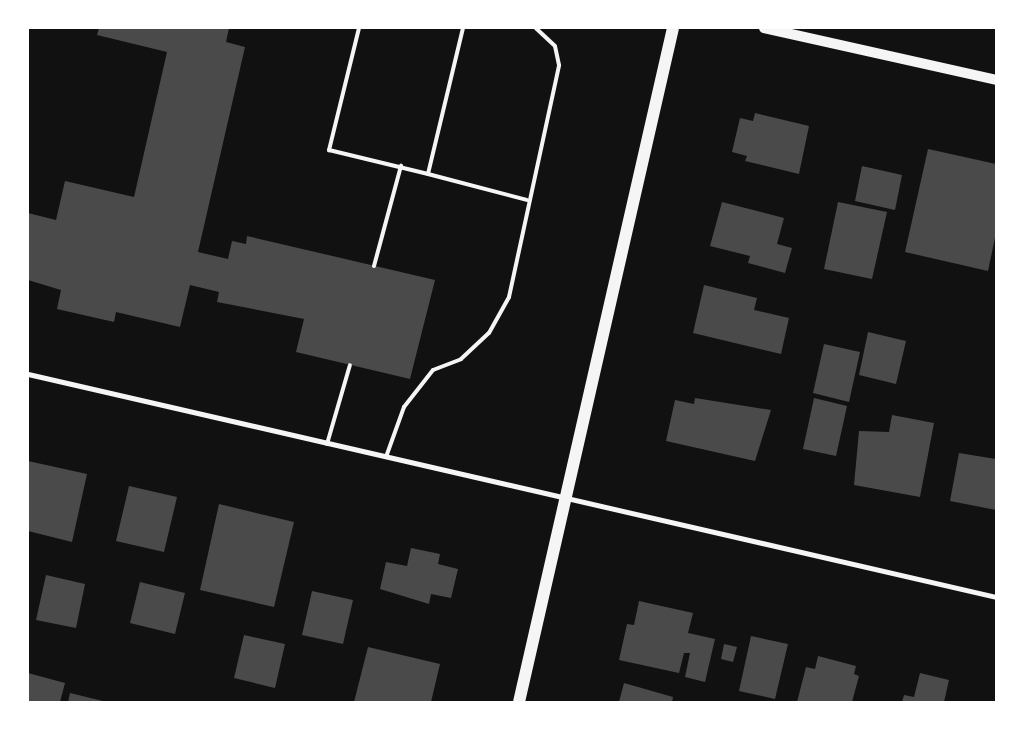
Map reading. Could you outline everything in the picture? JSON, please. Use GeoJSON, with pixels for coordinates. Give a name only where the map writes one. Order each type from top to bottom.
{"type":"FeatureCollection","features":[{"type":"Feature","properties":{"kind":"main road"},"geometry":{"type":"LineString","coordinates":[[519,702],[564,498],[673,28]]}},
{"type":"Feature","properties":{"kind":"main road"},"geometry":{"type":"LineString","coordinates":[[764,28],[996,80]]}},
{"type":"Feature","properties":{"kind":"street"},"geometry":{"type":"LineString","coordinates":[[28,374],[996,597]]}},
{"type":"Feature","properties":{"kind":"lane"},"geometry":{"type":"LineString","coordinates":[[359,28],[329,150],[401,166],[527,200]]}},
{"type":"Feature","properties":{"kind":"lane"},"geometry":{"type":"LineString","coordinates":[[428,174],[463,28]]}},
{"type":"Feature","properties":{"kind":"lane"},"geometry":{"type":"LineString","coordinates":[[386,457],[404,407],[433,370],[461,359],[489,333],[509,297],[527,200],[559,65],[555,46],[536,28]]}},
{"type":"Feature","properties":{"kind":"lane"},"geometry":{"type":"LineString","coordinates":[[374,266],[401,166]]}},
{"type":"Feature","properties":{"kind":"lane"},"geometry":{"type":"LineString","coordinates":[[327,444],[350,365]]}},
{"type":"Feature","properties":{"kind":"building"},"geometry":{"type":"Polygon","coordinates":[[[99,28],[229,28],[226,42],[245,47],[198,252],[228,259],[232,241],[246,244],[247,236],[435,280],[410,379],[296,352],[304,319],[217,302],[219,292],[190,285],[180,327],[116,312],[114,322],[57,309],[61,290],[28,280],[28,213],[56,220],[65,181],[134,197],[167,52],[97,35],[99,28]]]}},
{"type":"Feature","properties":{"kind":"building"},"geometry":{"type":"Polygon","coordinates":[[[755,113],[809,126],[799,174],[745,161],[747,156],[732,152],[740,118],[753,121],[755,113]]]}},
{"type":"Feature","properties":{"kind":"building"},"geometry":{"type":"Polygon","coordinates":[[[928,149],[996,164],[996,233],[988,271],[905,252],[928,149]]]}},
{"type":"Feature","properties":{"kind":"building"},"geometry":{"type":"Polygon","coordinates":[[[862,166],[902,175],[895,210],[855,201],[862,166]]]}},
{"type":"Feature","properties":{"kind":"building"},"geometry":{"type":"Polygon","coordinates":[[[722,202],[784,218],[777,244],[792,248],[785,273],[748,263],[750,256],[710,246],[722,202]]]}},
{"type":"Feature","properties":{"kind":"building"},"geometry":{"type":"Polygon","coordinates":[[[838,202],[887,212],[872,279],[824,269],[838,202]]]}},
{"type":"Feature","properties":{"kind":"building"},"geometry":{"type":"Polygon","coordinates":[[[704,285],[757,298],[754,310],[789,318],[781,354],[693,333],[704,285]]]}},
{"type":"Feature","properties":{"kind":"building"},"geometry":{"type":"Polygon","coordinates":[[[868,332],[906,341],[896,384],[859,375],[868,332]]]}},
{"type":"Feature","properties":{"kind":"building"},"geometry":{"type":"Polygon","coordinates":[[[824,344],[860,352],[849,402],[813,393],[824,344]]]}},
{"type":"Feature","properties":{"kind":"building"},"geometry":{"type":"Polygon","coordinates":[[[695,398],[771,410],[755,461],[666,441],[675,400],[694,404],[695,398]]]}},
{"type":"Feature","properties":{"kind":"building"},"geometry":{"type":"Polygon","coordinates":[[[814,398],[847,406],[836,456],[803,449],[814,398]]]}},
{"type":"Feature","properties":{"kind":"building"},"geometry":{"type":"Polygon","coordinates":[[[892,415],[934,423],[920,497],[854,485],[859,431],[889,432],[892,415]]]}},
{"type":"Feature","properties":{"kind":"building"},"geometry":{"type":"Polygon","coordinates":[[[959,453],[996,459],[996,510],[950,501],[959,453]]]}},
{"type":"Feature","properties":{"kind":"building"},"geometry":{"type":"Polygon","coordinates":[[[28,461],[87,474],[72,542],[28,531],[28,461]]]}},
{"type":"Feature","properties":{"kind":"building"},"geometry":{"type":"Polygon","coordinates":[[[129,486],[177,497],[164,552],[116,541],[129,486]]]}},
{"type":"Feature","properties":{"kind":"building"},"geometry":{"type":"Polygon","coordinates":[[[219,504],[294,522],[274,607],[200,590],[219,504]]]}},
{"type":"Feature","properties":{"kind":"building"},"geometry":{"type":"Polygon","coordinates":[[[411,548],[440,554],[438,564],[458,569],[451,598],[431,594],[429,604],[380,589],[386,562],[407,566],[411,548]]]}},
{"type":"Feature","properties":{"kind":"building"},"geometry":{"type":"Polygon","coordinates":[[[46,575],[85,584],[76,628],[36,620],[46,575]]]}},
{"type":"Feature","properties":{"kind":"building"},"geometry":{"type":"Polygon","coordinates":[[[140,582],[185,593],[175,634],[130,623],[140,582]]]}},
{"type":"Feature","properties":{"kind":"building"},"geometry":{"type":"Polygon","coordinates":[[[312,591],[353,600],[343,644],[302,635],[312,591]]]}},
{"type":"Feature","properties":{"kind":"building"},"geometry":{"type":"Polygon","coordinates":[[[639,601],[693,613],[688,633],[715,639],[705,682],[685,677],[690,653],[684,653],[679,673],[619,660],[627,624],[634,625],[639,601]]]}},
{"type":"Feature","properties":{"kind":"building"},"geometry":{"type":"Polygon","coordinates":[[[244,635],[285,644],[275,688],[234,678],[244,635]]]}},
{"type":"Feature","properties":{"kind":"building"},"geometry":{"type":"Polygon","coordinates":[[[751,636],[788,644],[775,699],[739,691],[751,636]]]}},
{"type":"Feature","properties":{"kind":"building"},"geometry":{"type":"Polygon","coordinates":[[[724,644],[737,647],[733,662],[721,659],[724,644]]]}},
{"type":"Feature","properties":{"kind":"building"},"geometry":{"type":"Polygon","coordinates":[[[368,647],[440,664],[431,702],[354,702],[368,647]]]}},
{"type":"Feature","properties":{"kind":"building"},"geometry":{"type":"Polygon","coordinates":[[[818,656],[856,666],[854,674],[859,676],[852,702],[797,702],[806,667],[815,669],[818,656]]]}},
{"type":"Feature","properties":{"kind":"building"},"geometry":{"type":"Polygon","coordinates":[[[28,673],[65,683],[60,702],[28,702],[28,673]]]}},
{"type":"Feature","properties":{"kind":"building"},"geometry":{"type":"Polygon","coordinates":[[[920,673],[949,680],[944,702],[902,702],[904,695],[914,697],[920,673]]]}},
{"type":"Feature","properties":{"kind":"building"},"geometry":{"type":"Polygon","coordinates":[[[624,683],[673,697],[672,702],[619,702],[624,683]]]}},
{"type":"Feature","properties":{"kind":"building"},"geometry":{"type":"Polygon","coordinates":[[[70,693],[107,702],[68,702],[70,693]]]}}]}
